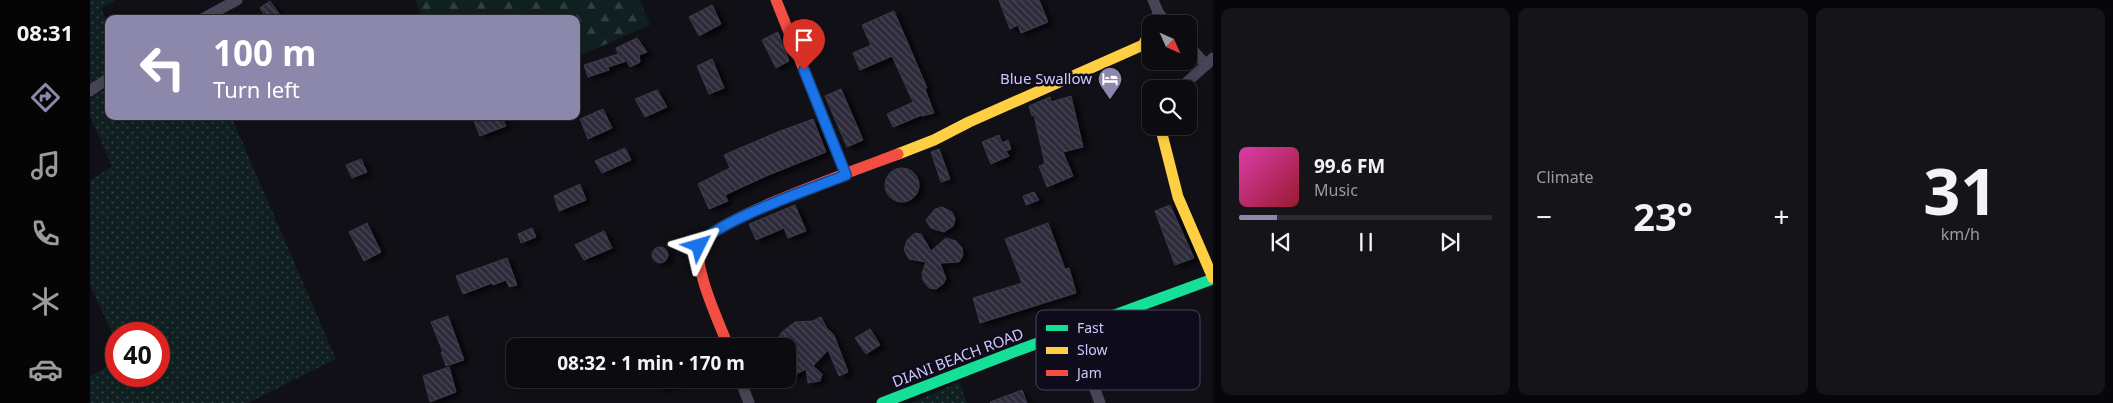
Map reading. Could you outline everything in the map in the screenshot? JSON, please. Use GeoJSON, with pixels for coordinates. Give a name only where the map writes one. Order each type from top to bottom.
{"type":"FeatureCollection","features":[{"type":"Feature","properties":{"kind":"street"},"geometry":{"type":"LineString","coordinates":[[209,15],[237,0]]}},
{"type":"Feature","properties":{"kind":"street"},"geometry":{"type":"LineString","coordinates":[[776,0],[846,175]]}},
{"type":"Feature","properties":{"kind":"street"},"geometry":{"type":"LineString","coordinates":[[1153,0],[1160,15]]}},
{"type":"Feature","properties":{"kind":"street"},"geometry":{"type":"LineString","coordinates":[[725,338],[699,269],[699,246],[701,242],[741,216],[934,140],[969,122],[1142,46]]}},
{"type":"Feature","properties":{"kind":"street"},"geometry":{"type":"LineString","coordinates":[[1189,80],[1209,61],[1198,53]]}},
{"type":"Feature","properties":{"kind":"street"},"geometry":{"type":"LineString","coordinates":[[90,91],[105,81]]}},
{"type":"Feature","properties":{"kind":"street"},"geometry":{"type":"LineString","coordinates":[[1162,135],[1178,197],[1213,279]]}},
{"type":"Feature","properties":{"kind":"street","name":"DIANI BEACH ROAD"},"geometry":{"type":"LineString","coordinates":[[1129,310],[1213,279]]}},
{"type":"Feature","properties":{"kind":"street","name":"DIANI BEACH ROAD"},"geometry":{"type":"LineString","coordinates":[[882,403],[1036,345]]}},
{"type":"Feature","properties":{"kind":"street"},"geometry":{"type":"LineString","coordinates":[[743,388],[749,403]]}},
{"type":"Feature","properties":{"kind":"street"},"geometry":{"type":"LineString","coordinates":[[1095,390],[1100,403]]}},
{"type":"Feature","properties":{"kind":"green space"},"geometry":{"type":"Polygon","coordinates":[[[90,0],[115,0],[101,9],[105,17],[105,75],[90,85],[90,0]]]}},
{"type":"Feature","properties":{"kind":"green space"},"geometry":{"type":"Polygon","coordinates":[[[415,0],[640,0],[650,25],[580,55],[580,15],[421,15],[415,0]]]}},
{"type":"Feature","properties":{"kind":"green space"},"geometry":{"type":"Polygon","coordinates":[[[105,89],[105,120],[233,120],[336,359],[248,403],[90,403],[90,376],[105,368],[105,387],[170,387],[170,322],[107,322],[90,285],[90,181],[112,166],[90,116],[90,99],[105,89]]]}},
{"type":"Feature","properties":{"kind":"green space"},"geometry":{"type":"Polygon","coordinates":[[[959,382],[967,403],[912,403],[959,382]]]}},
{"type":"Feature","properties":{"kind":"building"},"geometry":{"type":"Polygon","coordinates":[[[999,0],[1039,0],[1048,22],[1021,33],[1018,25],[1010,29],[999,0]]]}},
{"type":"Feature","properties":{"kind":"building"},"geometry":{"type":"Polygon","coordinates":[[[270,1],[280,15],[264,15],[260,8],[270,1]]]}},
{"type":"Feature","properties":{"kind":"building"},"geometry":{"type":"Polygon","coordinates":[[[712,5],[721,24],[699,36],[689,17],[712,5]]]}},
{"type":"Feature","properties":{"kind":"building"},"geometry":{"type":"Polygon","coordinates":[[[894,11],[927,88],[925,89],[934,113],[922,115],[893,127],[887,114],[913,102],[892,56],[860,70],[853,53],[871,45],[862,25],[894,11]]]}},
{"type":"Feature","properties":{"kind":"building"},"geometry":{"type":"Polygon","coordinates":[[[778,32],[789,61],[776,68],[762,40],[778,32]]]}},
{"type":"Feature","properties":{"kind":"building"},"geometry":{"type":"Polygon","coordinates":[[[637,38],[647,52],[639,55],[640,62],[630,67],[627,61],[608,67],[609,70],[588,77],[584,65],[618,54],[616,48],[637,38]]]}},
{"type":"Feature","properties":{"kind":"building"},"geometry":{"type":"Polygon","coordinates":[[[712,59],[724,88],[709,94],[697,66],[712,59]]]}},
{"type":"Feature","properties":{"kind":"building"},"geometry":{"type":"Polygon","coordinates":[[[841,89],[863,140],[847,147],[825,96],[841,89]]]}},
{"type":"Feature","properties":{"kind":"building"},"geometry":{"type":"Polygon","coordinates":[[[657,90],[667,107],[645,117],[635,99],[657,90]]]}},
{"type":"Feature","properties":{"kind":"building"},"geometry":{"type":"Polygon","coordinates":[[[1071,96],[1083,147],[1063,152],[1073,176],[1047,187],[1039,166],[1045,164],[1034,115],[1032,116],[1029,106],[1050,97],[1051,102],[1071,96]]]}},
{"type":"Feature","properties":{"kind":"building"},"geometry":{"type":"Polygon","coordinates":[[[603,109],[612,128],[588,139],[580,119],[603,109]]]}},
{"type":"Feature","properties":{"kind":"building"},"geometry":{"type":"Polygon","coordinates":[[[813,119],[826,152],[725,195],[728,201],[709,209],[698,184],[730,168],[724,155],[813,119]]]}},
{"type":"Feature","properties":{"kind":"building"},"geometry":{"type":"Polygon","coordinates":[[[474,120],[503,120],[506,126],[480,136],[474,120]]]}},
{"type":"Feature","properties":{"kind":"building"},"geometry":{"type":"Polygon","coordinates":[[[999,135],[1002,143],[1008,140],[1011,149],[1006,151],[1009,156],[991,164],[982,142],[999,135]]]}},
{"type":"Feature","properties":{"kind":"building"},"geometry":{"type":"Polygon","coordinates":[[[625,148],[631,160],[602,173],[595,161],[625,148]]]}},
{"type":"Feature","properties":{"kind":"building"},"geometry":{"type":"Polygon","coordinates":[[[939,149],[950,179],[941,182],[931,152],[939,149]]]}},
{"type":"Feature","properties":{"kind":"building"},"geometry":{"type":"Polygon","coordinates":[[[361,159],[367,172],[352,178],[346,165],[361,159]]]}},
{"type":"Feature","properties":{"kind":"building"},"geometry":{"type":"Polygon","coordinates":[[[902,168],[909,169],[914,173],[918,178],[918,192],[914,197],[909,201],[902,202],[895,201],[890,197],[886,192],[885,185],[886,178],[890,173],[895,169],[902,168]]]}},
{"type":"Feature","properties":{"kind":"building"},"geometry":{"type":"Polygon","coordinates":[[[580,184],[586,200],[559,211],[554,196],[580,184]]]}},
{"type":"Feature","properties":{"kind":"building"},"geometry":{"type":"Polygon","coordinates":[[[1034,192],[1039,200],[1026,205],[1023,196],[1034,192]]]}},
{"type":"Feature","properties":{"kind":"building"},"geometry":{"type":"Polygon","coordinates":[[[795,205],[806,231],[788,238],[784,228],[756,240],[749,224],[795,205]]]}},
{"type":"Feature","properties":{"kind":"building"},"geometry":{"type":"Polygon","coordinates":[[[1170,205],[1194,258],[1175,265],[1155,211],[1170,205]]]}},
{"type":"Feature","properties":{"kind":"building"},"geometry":{"type":"Polygon","coordinates":[[[942,207],[952,212],[955,219],[953,226],[944,232],[931,228],[926,220],[935,209],[942,207]]]}},
{"type":"Feature","properties":{"kind":"building"},"geometry":{"type":"Polygon","coordinates":[[[367,223],[381,252],[364,261],[349,232],[367,223]]]}},
{"type":"Feature","properties":{"kind":"building"},"geometry":{"type":"Polygon","coordinates":[[[1048,223],[1065,269],[1069,268],[1076,293],[980,323],[973,298],[1022,283],[1005,239],[1048,223]]]}},
{"type":"Feature","properties":{"kind":"building"},"geometry":{"type":"Polygon","coordinates":[[[532,228],[536,237],[521,243],[518,234],[532,228]]]}},
{"type":"Feature","properties":{"kind":"building"},"geometry":{"type":"Polygon","coordinates":[[[604,231],[612,248],[584,260],[575,245],[604,231]]]}},
{"type":"Feature","properties":{"kind":"building"},"geometry":{"type":"Polygon","coordinates":[[[915,233],[921,234],[931,251],[946,238],[956,241],[962,248],[963,255],[959,262],[940,263],[946,279],[936,289],[929,288],[923,280],[922,273],[926,262],[909,259],[904,250],[907,240],[915,233]]]}},
{"type":"Feature","properties":{"kind":"building"},"geometry":{"type":"Polygon","coordinates":[[[660,247],[666,249],[668,255],[666,261],[660,263],[654,261],[652,255],[654,249],[660,247]]]}},
{"type":"Feature","properties":{"kind":"building"},"geometry":{"type":"Polygon","coordinates":[[[507,258],[517,285],[509,287],[506,280],[463,294],[456,276],[507,258]]]}},
{"type":"Feature","properties":{"kind":"building"},"geometry":{"type":"Polygon","coordinates":[[[448,316],[464,360],[446,366],[441,352],[443,352],[431,322],[448,316]]]}},
{"type":"Feature","properties":{"kind":"building"},"geometry":{"type":"Polygon","coordinates":[[[821,317],[826,327],[834,335],[848,372],[839,376],[828,350],[813,366],[822,374],[820,381],[808,383],[806,369],[796,374],[796,338],[778,338],[782,332],[795,322],[813,321],[821,317]]]}},
{"type":"Feature","properties":{"kind":"building"},"geometry":{"type":"Polygon","coordinates":[[[870,329],[880,345],[866,354],[855,338],[870,329]]]}},
{"type":"Feature","properties":{"kind":"building"},"geometry":{"type":"Polygon","coordinates":[[[449,367],[456,392],[430,402],[423,376],[449,367]]]}},
{"type":"Feature","properties":{"kind":"building"},"geometry":{"type":"Polygon","coordinates":[[[1022,390],[1027,403],[990,402],[1022,390]]]}},
{"type":"Feature","properties":{"kind":"traffic: fast"},"geometry":{"type":"LineString","coordinates":[[1128,310],[1213,279]]}},
{"type":"Feature","properties":{"kind":"traffic: fast"},"geometry":{"type":"LineString","coordinates":[[882,403],[1036,344]]}},
{"type":"Feature","properties":{"kind":"traffic: slow"},"geometry":{"type":"LineString","coordinates":[[898,154],[934,140],[969,122],[1142,45]]}},
{"type":"Feature","properties":{"kind":"traffic: slow"},"geometry":{"type":"LineString","coordinates":[[1162,135],[1178,197],[1213,278]]}},
{"type":"Feature","properties":{"kind":"traffic: jam"},"geometry":{"type":"LineString","coordinates":[[776,0],[846,175]]}},
{"type":"Feature","properties":{"kind":"traffic: jam"},"geometry":{"type":"LineString","coordinates":[[725,338],[703,280],[700,267],[700,245],[710,235],[730,222],[758,209],[898,154]]}},
{"type":"Feature","properties":{"kind":"place","name":"Blue Swallow"},"geometry":{"type":"Point","coordinates":[1110,100]}},
{"type":"Feature","properties":{"kind":"route"},"geometry":{"type":"LineString","coordinates":[[699,246],[704,238],[741,216],[846,175],[804,70]]}}]}
